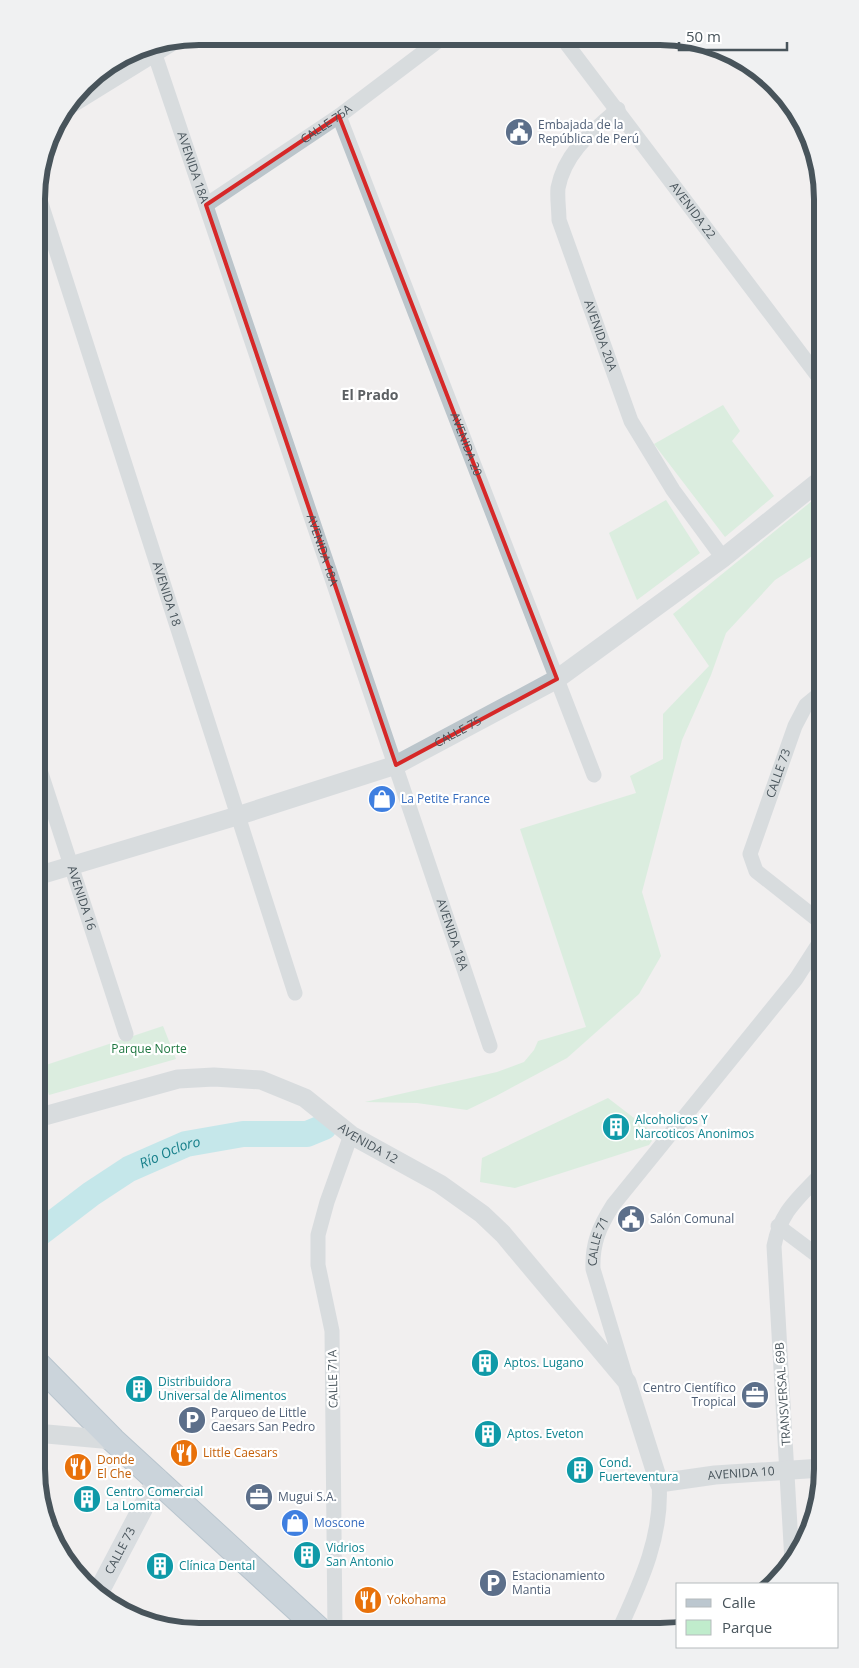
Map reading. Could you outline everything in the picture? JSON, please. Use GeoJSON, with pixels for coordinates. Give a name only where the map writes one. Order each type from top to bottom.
{"type":"FeatureCollection","features":[{"type":"Feature","properties":{"kind":"highway"},"geometry":{"type":"LineString","coordinates":[[45,1371],[113,1440],[312,1623]]}},
{"type":"Feature","properties":{"kind":"main road","name":"CALLE 73"},"geometry":{"type":"LineString","coordinates":[[101,1588],[158,1480]]}},
{"type":"Feature","properties":{"kind":"street","name":"CALLE 75A"},"geometry":{"type":"LineString","coordinates":[[206,205],[339,116],[433,45]]}},
{"type":"Feature","properties":{"kind":"street","name":"AVENIDA 22"},"geometry":{"type":"LineString","coordinates":[[568,45],[814,371]]}},
{"type":"Feature","properties":{"kind":"street","name":"AVENIDA 18A"},"geometry":{"type":"LineString","coordinates":[[154,52],[490,1046]]}},
{"type":"Feature","properties":{"kind":"street"},"geometry":{"type":"LineString","coordinates":[[86,94],[147,54]]}},
{"type":"Feature","properties":{"kind":"street","name":"AVENIDA 20A"},"geometry":{"type":"LineString","coordinates":[[618,109],[589,134],[572,153],[558,189],[559,220],[631,421],[673,490],[723,558]]}},
{"type":"Feature","properties":{"kind":"street","name":"AVENIDA 20"},"geometry":{"type":"LineString","coordinates":[[339,116],[594,775]]}},
{"type":"Feature","properties":{"kind":"street","name":"AVENIDA 18"},"geometry":{"type":"LineString","coordinates":[[45,216],[295,994]]}},
{"type":"Feature","properties":{"kind":"street","name":"CALLE 75"},"geometry":{"type":"LineString","coordinates":[[45,873],[238,816],[396,765],[557,679],[723,558],[814,485]]}},
{"type":"Feature","properties":{"kind":"street","name":"CALLE 73"},"geometry":{"type":"LineString","coordinates":[[814,698],[806,705],[795,726],[752,843],[750,854],[752,864],[764,878],[814,918]]}},
{"type":"Feature","properties":{"kind":"street","name":"AVENIDA 16"},"geometry":{"type":"LineString","coordinates":[[45,785],[126,1034]]}},
{"type":"Feature","properties":{"kind":"street","name":"CALLE 71"},"geometry":{"type":"LineString","coordinates":[[622,1623],[655,1541],[659,1520],[660,1483],[593,1269],[592,1253],[595,1238],[613,1206],[796,979],[814,950]]}},
{"type":"Feature","properties":{"kind":"street","name":"AVENIDA 12"},"geometry":{"type":"LineString","coordinates":[[45,1116],[178,1079],[214,1077],[261,1080],[305,1098],[352,1135],[440,1184],[482,1214],[503,1234],[560,1300],[627,1382]]}},
{"type":"Feature","properties":{"kind":"street","name":"CALLE 71A"},"geometry":{"type":"LineString","coordinates":[[335,1623],[332,1331],[318,1266],[318,1235],[327,1202],[352,1135]]}},
{"type":"Feature","properties":{"kind":"street"},"geometry":{"type":"LineString","coordinates":[[814,1182],[788,1209],[778,1226],[814,1253]]}},
{"type":"Feature","properties":{"kind":"street","name":"TRANSVERSAL 69B"},"geometry":{"type":"LineString","coordinates":[[778,1226],[774,1246],[791,1548]]}},
{"type":"Feature","properties":{"kind":"street"},"geometry":{"type":"LineString","coordinates":[[45,1434],[113,1440]]}},
{"type":"Feature","properties":{"kind":"street","name":"AVENIDA 10"},"geometry":{"type":"LineString","coordinates":[[660,1483],[715,1475],[814,1468]]}},
{"type":"Feature","properties":{"kind":"highlighted area"},"geometry":{"type":"Polygon","coordinates":[[[339,116],[557,679],[396,765],[206,205],[339,116]]]}},
{"type":"Feature","properties":{"kind":"green space"},"geometry":{"type":"Polygon","coordinates":[[[723,405],[740,431],[732,441],[774,496],[725,537],[654,444],[723,405]]]}},
{"type":"Feature","properties":{"kind":"green space"},"geometry":{"type":"Polygon","coordinates":[[[814,499],[814,555],[775,580],[726,633],[711,675],[682,740],[642,892],[661,956],[639,994],[567,1058],[467,1110],[417,1103],[365,1102],[497,1072],[524,1062],[534,1050],[538,1041],[586,1027],[520,829],[636,793],[630,776],[663,759],[663,714],[709,666],[673,614],[814,499]]]}},
{"type":"Feature","properties":{"kind":"green space"},"geometry":{"type":"Polygon","coordinates":[[[666,500],[700,553],[637,600],[609,533],[666,500]]]}},
{"type":"Feature","properties":{"kind":"green space","name":"Parque Norte"},"geometry":{"type":"Polygon","coordinates":[[[163,1026],[176,1059],[49,1095],[45,1083],[45,1065],[163,1026]]]}},
{"type":"Feature","properties":{"kind":"green space"},"geometry":{"type":"Polygon","coordinates":[[[608,1098],[656,1135],[649,1145],[515,1188],[480,1182],[482,1158],[608,1098]]]}},
{"type":"Feature","properties":{"kind":"waterway","name":"Río Ocloro"},"geometry":{"type":"LineString","coordinates":[[45,1229],[91,1194],[129,1169],[186,1144],[243,1134],[307,1134],[324,1127]]}},
{"type":"Feature","properties":{"kind":"place","name":"Embajada de la República de Perú"},"geometry":{"type":"Point","coordinates":[519,132]}},
{"type":"Feature","properties":{"kind":"place","name":"La Petite France"},"geometry":{"type":"Point","coordinates":[382,799]}},
{"type":"Feature","properties":{"kind":"place","name":"Alcoholicos Y Narcoticos Anonimos"},"geometry":{"type":"Point","coordinates":[616,1127]}},
{"type":"Feature","properties":{"kind":"place","name":"Salón Comunal"},"geometry":{"type":"Point","coordinates":[631,1219]}},
{"type":"Feature","properties":{"kind":"place","name":"Aptos. Lugano"},"geometry":{"type":"Point","coordinates":[485,1363]}},
{"type":"Feature","properties":{"kind":"place","name":"Distribuidora Universal de Alimentos"},"geometry":{"type":"Point","coordinates":[139,1389]}},
{"type":"Feature","properties":{"kind":"place","name":"Centro Científico Tropical"},"geometry":{"type":"Point","coordinates":[755,1395]}},
{"type":"Feature","properties":{"kind":"place","name":"Parqueo de Little Caesars San Pedro"},"geometry":{"type":"Point","coordinates":[192,1420]}},
{"type":"Feature","properties":{"kind":"place","name":"Aptos. Eveton"},"geometry":{"type":"Point","coordinates":[488,1434]}},
{"type":"Feature","properties":{"kind":"place","name":"Little Caesars"},"geometry":{"type":"Point","coordinates":[184,1453]}},
{"type":"Feature","properties":{"kind":"place","name":"Donde El Che"},"geometry":{"type":"Point","coordinates":[78,1467]}},
{"type":"Feature","properties":{"kind":"place","name":"Cond. Fuerteventura"},"geometry":{"type":"Point","coordinates":[580,1470]}},
{"type":"Feature","properties":{"kind":"place","name":"Mugui S.A."},"geometry":{"type":"Point","coordinates":[259,1497]}},
{"type":"Feature","properties":{"kind":"place","name":"Centro Comercial La Lomita"},"geometry":{"type":"Point","coordinates":[87,1499]}},
{"type":"Feature","properties":{"kind":"place","name":"Moscone"},"geometry":{"type":"Point","coordinates":[295,1523]}},
{"type":"Feature","properties":{"kind":"place","name":"Vidrios San Antonio"},"geometry":{"type":"Point","coordinates":[307,1555]}},
{"type":"Feature","properties":{"kind":"place","name":"Clínica Dental"},"geometry":{"type":"Point","coordinates":[160,1566]}},
{"type":"Feature","properties":{"kind":"place","name":"Estacionamiento Mantia"},"geometry":{"type":"Point","coordinates":[493,1583]}},
{"type":"Feature","properties":{"kind":"place","name":"Yokohama"},"geometry":{"type":"Point","coordinates":[368,1600]}},
{"type":"Feature","properties":{"kind":"district","name":"El Prado"},"geometry":{"type":"Point","coordinates":[370,395]}}]}
